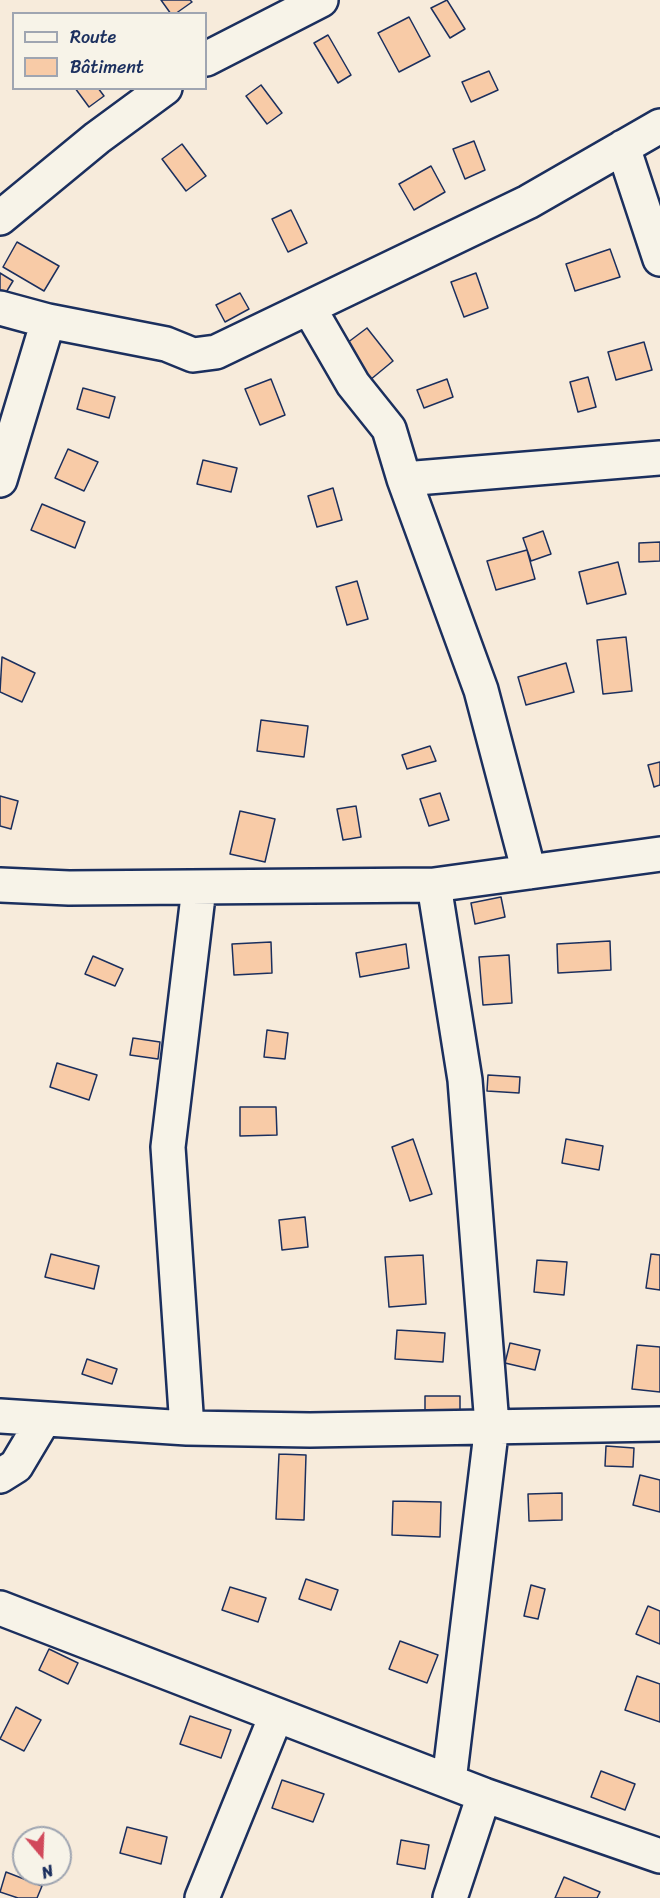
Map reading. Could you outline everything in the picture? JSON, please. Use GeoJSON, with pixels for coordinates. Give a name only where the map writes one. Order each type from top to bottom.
{"type":"FeatureCollection","features":[{"type":"Feature","properties":{"kind":"street"},"geometry":{"type":"LineString","coordinates":[[207,58],[321,0]]}},
{"type":"Feature","properties":{"kind":"street"},"geometry":{"type":"LineString","coordinates":[[0,218],[97,138],[162,90]]}},
{"type":"Feature","properties":{"kind":"street"},"geometry":{"type":"LineString","coordinates":[[0,308],[48,321],[166,344],[193,355],[216,352],[528,202],[660,126]]}},
{"type":"Feature","properties":{"kind":"street"},"geometry":{"type":"LineString","coordinates":[[623,147],[660,259]]}},
{"type":"Feature","properties":{"kind":"street"},"geometry":{"type":"LineString","coordinates":[[309,308],[353,384],[389,429],[404,478],[482,690],[529,872]]}},
{"type":"Feature","properties":{"kind":"street"},"geometry":{"type":"LineString","coordinates":[[0,480],[48,321]]}},
{"type":"Feature","properties":{"kind":"street"},"geometry":{"type":"LineString","coordinates":[[404,478],[660,458]]}},
{"type":"Feature","properties":{"kind":"street"},"geometry":{"type":"LineString","coordinates":[[0,885],[69,888],[199,888],[434,885],[660,854]]}},
{"type":"Feature","properties":{"kind":"street"},"geometry":{"type":"LineString","coordinates":[[434,885],[465,1080],[492,1425],[449,1780]]}},
{"type":"Feature","properties":{"kind":"street"},"geometry":{"type":"LineString","coordinates":[[187,1428],[168,1147],[199,888]]}},
{"type":"Feature","properties":{"kind":"street"},"geometry":{"type":"LineString","coordinates":[[0,1416],[187,1428],[310,1430],[492,1425],[660,1424]]}},
{"type":"Feature","properties":{"kind":"street"},"geometry":{"type":"LineString","coordinates":[[0,1476],[16,1466],[44,1419]]}},
{"type":"Feature","properties":{"kind":"street"},"geometry":{"type":"LineString","coordinates":[[0,1608],[276,1716],[449,1780],[484,1796],[660,1856]]}},
{"type":"Feature","properties":{"kind":"street"},"geometry":{"type":"LineString","coordinates":[[202,1898],[276,1716]]}},
{"type":"Feature","properties":{"kind":"street"},"geometry":{"type":"LineString","coordinates":[[450,1898],[484,1796]]}},
{"type":"Feature","properties":{"kind":"building"},"geometry":{"type":"Polygon","coordinates":[[[161,0],[190,0],[192,2],[178,12],[170,12],[161,0]]]}},
{"type":"Feature","properties":{"kind":"building"},"geometry":{"type":"Polygon","coordinates":[[[447,0],[465,29],[450,38],[431,8],[447,0]]]}},
{"type":"Feature","properties":{"kind":"building"},"geometry":{"type":"Polygon","coordinates":[[[409,17],[430,56],[399,72],[378,33],[409,17]]]}},
{"type":"Feature","properties":{"kind":"building"},"geometry":{"type":"Polygon","coordinates":[[[328,35],[351,75],[338,83],[314,43],[328,35]]]}},
{"type":"Feature","properties":{"kind":"building"},"geometry":{"type":"Polygon","coordinates":[[[489,71],[498,90],[471,102],[462,82],[489,71]]]}},
{"type":"Feature","properties":{"kind":"building"},"geometry":{"type":"Polygon","coordinates":[[[261,85],[282,113],[267,124],[246,96],[261,85]]]}},
{"type":"Feature","properties":{"kind":"building"},"geometry":{"type":"Polygon","coordinates":[[[76,90],[100,90],[104,96],[89,107],[76,90]]]}},
{"type":"Feature","properties":{"kind":"building"},"geometry":{"type":"Polygon","coordinates":[[[474,141],[485,170],[465,179],[453,149],[474,141]]]}},
{"type":"Feature","properties":{"kind":"building"},"geometry":{"type":"Polygon","coordinates":[[[182,144],[206,176],[186,191],[162,159],[182,144]]]}},
{"type":"Feature","properties":{"kind":"building"},"geometry":{"type":"Polygon","coordinates":[[[431,166],[445,192],[414,210],[399,184],[431,166]]]}},
{"type":"Feature","properties":{"kind":"building"},"geometry":{"type":"Polygon","coordinates":[[[291,210],[307,243],[288,252],[272,219],[291,210]]]}},
{"type":"Feature","properties":{"kind":"building"},"geometry":{"type":"Polygon","coordinates":[[[17,242],[59,266],[44,291],[3,267],[17,242]]]}},
{"type":"Feature","properties":{"kind":"building"},"geometry":{"type":"Polygon","coordinates":[[[610,249],[620,277],[575,291],[566,264],[610,249]]]}},
{"type":"Feature","properties":{"kind":"building"},"geometry":{"type":"Polygon","coordinates":[[[0,273],[13,281],[2,299],[0,298],[0,273]]]}},
{"type":"Feature","properties":{"kind":"building"},"geometry":{"type":"Polygon","coordinates":[[[476,273],[488,308],[464,317],[451,282],[476,273]]]}},
{"type":"Feature","properties":{"kind":"building"},"geometry":{"type":"Polygon","coordinates":[[[240,293],[249,309],[225,322],[216,305],[240,293]]]}},
{"type":"Feature","properties":{"kind":"building"},"geometry":{"type":"Polygon","coordinates":[[[367,328],[393,361],[370,380],[343,346],[367,328]]]}},
{"type":"Feature","properties":{"kind":"building"},"geometry":{"type":"Polygon","coordinates":[[[644,342],[652,370],[616,380],[608,352],[644,342]]]}},
{"type":"Feature","properties":{"kind":"building"},"geometry":{"type":"Polygon","coordinates":[[[588,377],[596,407],[578,412],[570,382],[588,377]]]}},
{"type":"Feature","properties":{"kind":"building"},"geometry":{"type":"Polygon","coordinates":[[[271,379],[285,415],[260,425],[245,389],[271,379]]]}},
{"type":"Feature","properties":{"kind":"building"},"geometry":{"type":"Polygon","coordinates":[[[447,379],[453,397],[424,408],[417,390],[447,379]]]}},
{"type":"Feature","properties":{"kind":"building"},"geometry":{"type":"Polygon","coordinates":[[[83,388],[115,397],[109,418],[77,409],[83,388]]]}},
{"type":"Feature","properties":{"kind":"building"},"geometry":{"type":"Polygon","coordinates":[[[68,449],[98,462],[84,491],[55,478],[68,449]]]}},
{"type":"Feature","properties":{"kind":"building"},"geometry":{"type":"Polygon","coordinates":[[[203,460],[237,468],[231,492],[197,484],[203,460]]]}},
{"type":"Feature","properties":{"kind":"building"},"geometry":{"type":"Polygon","coordinates":[[[333,488],[342,520],[317,527],[308,496],[333,488]]]}},
{"type":"Feature","properties":{"kind":"building"},"geometry":{"type":"Polygon","coordinates":[[[42,504],[85,522],[75,548],[31,530],[42,504]]]}},
{"type":"Feature","properties":{"kind":"building"},"geometry":{"type":"Polygon","coordinates":[[[543,531],[551,554],[531,561],[523,538],[543,531]]]}},
{"type":"Feature","properties":{"kind":"building"},"geometry":{"type":"Polygon","coordinates":[[[660,542],[660,561],[639,562],[639,543],[660,542]]]}},
{"type":"Feature","properties":{"kind":"building"},"geometry":{"type":"Polygon","coordinates":[[[527,550],[535,579],[496,590],[487,561],[527,550]]]}},
{"type":"Feature","properties":{"kind":"building"},"geometry":{"type":"Polygon","coordinates":[[[618,562],[626,594],[587,604],[579,572],[618,562]]]}},
{"type":"Feature","properties":{"kind":"building"},"geometry":{"type":"Polygon","coordinates":[[[357,581],[368,619],[347,625],[336,587],[357,581]]]}},
{"type":"Feature","properties":{"kind":"building"},"geometry":{"type":"Polygon","coordinates":[[[626,637],[632,691],[603,694],[597,640],[626,637]]]}},
{"type":"Feature","properties":{"kind":"building"},"geometry":{"type":"Polygon","coordinates":[[[2,657],[35,673],[22,702],[0,692],[2,657]]]}},
{"type":"Feature","properties":{"kind":"building"},"geometry":{"type":"Polygon","coordinates":[[[566,663],[574,692],[526,705],[518,677],[566,663]]]}},
{"type":"Feature","properties":{"kind":"building"},"geometry":{"type":"Polygon","coordinates":[[[261,720],[308,726],[304,757],[257,751],[261,720]]]}},
{"type":"Feature","properties":{"kind":"building"},"geometry":{"type":"Polygon","coordinates":[[[430,746],[436,761],[407,769],[402,755],[430,746]]]}},
{"type":"Feature","properties":{"kind":"building"},"geometry":{"type":"Polygon","coordinates":[[[660,762],[660,785],[654,787],[648,765],[660,762]]]}},
{"type":"Feature","properties":{"kind":"building"},"geometry":{"type":"Polygon","coordinates":[[[440,793],[449,820],[429,826],[420,799],[440,793]]]}},
{"type":"Feature","properties":{"kind":"building"},"geometry":{"type":"Polygon","coordinates":[[[0,796],[18,801],[11,829],[0,826],[0,796]]]}},
{"type":"Feature","properties":{"kind":"building"},"geometry":{"type":"Polygon","coordinates":[[[356,806],[361,837],[343,840],[337,809],[356,806]]]}},
{"type":"Feature","properties":{"kind":"building"},"geometry":{"type":"Polygon","coordinates":[[[240,811],[275,819],[265,862],[230,854],[240,811]]]}},
{"type":"Feature","properties":{"kind":"building"},"geometry":{"type":"Polygon","coordinates":[[[501,897],[505,917],[475,924],[471,903],[501,897]]]}},
{"type":"Feature","properties":{"kind":"building"},"geometry":{"type":"Polygon","coordinates":[[[610,941],[611,970],[558,973],[557,944],[610,941]]]}},
{"type":"Feature","properties":{"kind":"building"},"geometry":{"type":"Polygon","coordinates":[[[271,942],[272,973],[234,975],[232,944],[271,942]]]}},
{"type":"Feature","properties":{"kind":"building"},"geometry":{"type":"Polygon","coordinates":[[[406,944],[409,968],[360,977],[356,953],[406,944]]]}},
{"type":"Feature","properties":{"kind":"building"},"geometry":{"type":"Polygon","coordinates":[[[509,955],[512,1003],[483,1005],[479,957],[509,955]]]}},
{"type":"Feature","properties":{"kind":"building"},"geometry":{"type":"Polygon","coordinates":[[[93,956],[123,969],[115,986],[85,974],[93,956]]]}},
{"type":"Feature","properties":{"kind":"building"},"geometry":{"type":"Polygon","coordinates":[[[267,1030],[288,1033],[285,1059],[264,1057],[267,1030]]]}},
{"type":"Feature","properties":{"kind":"building"},"geometry":{"type":"Polygon","coordinates":[[[133,1038],[160,1042],[158,1059],[130,1055],[133,1038]]]}},
{"type":"Feature","properties":{"kind":"building"},"geometry":{"type":"Polygon","coordinates":[[[57,1063],[97,1075],[89,1100],[50,1087],[57,1063]]]}},
{"type":"Feature","properties":{"kind":"building"},"geometry":{"type":"Polygon","coordinates":[[[488,1075],[520,1077],[519,1093],[487,1091],[488,1075]]]}},
{"type":"Feature","properties":{"kind":"building"},"geometry":{"type":"Polygon","coordinates":[[[240,1107],[276,1107],[277,1135],[240,1136],[240,1107]]]}},
{"type":"Feature","properties":{"kind":"building"},"geometry":{"type":"Polygon","coordinates":[[[413,1139],[432,1194],[410,1201],[392,1147],[413,1139]]]}},
{"type":"Feature","properties":{"kind":"building"},"geometry":{"type":"Polygon","coordinates":[[[566,1139],[603,1146],[599,1170],[562,1163],[566,1139]]]}},
{"type":"Feature","properties":{"kind":"building"},"geometry":{"type":"Polygon","coordinates":[[[305,1217],[308,1247],[282,1250],[279,1220],[305,1217]]]}},
{"type":"Feature","properties":{"kind":"building"},"geometry":{"type":"Polygon","coordinates":[[[51,1254],[99,1266],[94,1289],[45,1277],[51,1254]]]}},
{"type":"Feature","properties":{"kind":"building"},"geometry":{"type":"Polygon","coordinates":[[[651,1254],[660,1255],[660,1290],[646,1288],[651,1254]]]}},
{"type":"Feature","properties":{"kind":"building"},"geometry":{"type":"Polygon","coordinates":[[[423,1255],[426,1304],[389,1307],[385,1257],[423,1255]]]}},
{"type":"Feature","properties":{"kind":"building"},"geometry":{"type":"Polygon","coordinates":[[[537,1260],[567,1262],[564,1295],[534,1292],[537,1260]]]}},
{"type":"Feature","properties":{"kind":"building"},"geometry":{"type":"Polygon","coordinates":[[[397,1330],[445,1333],[443,1362],[395,1359],[397,1330]]]}},
{"type":"Feature","properties":{"kind":"building"},"geometry":{"type":"Polygon","coordinates":[[[510,1343],[540,1350],[535,1370],[505,1363],[510,1343]]]}},
{"type":"Feature","properties":{"kind":"building"},"geometry":{"type":"Polygon","coordinates":[[[637,1345],[660,1347],[660,1392],[632,1389],[637,1345]]]}},
{"type":"Feature","properties":{"kind":"building"},"geometry":{"type":"Polygon","coordinates":[[[87,1359],[117,1369],[112,1384],[82,1374],[87,1359]]]}},
{"type":"Feature","properties":{"kind":"building"},"geometry":{"type":"Polygon","coordinates":[[[425,1396],[460,1396],[460,1415],[425,1415],[425,1396]]]}},
{"type":"Feature","properties":{"kind":"building"},"geometry":{"type":"Polygon","coordinates":[[[606,1446],[634,1448],[633,1467],[605,1466],[606,1446]]]}},
{"type":"Feature","properties":{"kind":"building"},"geometry":{"type":"Polygon","coordinates":[[[279,1454],[306,1455],[304,1520],[276,1519],[279,1454]]]}},
{"type":"Feature","properties":{"kind":"building"},"geometry":{"type":"Polygon","coordinates":[[[640,1475],[660,1480],[660,1512],[633,1505],[640,1475]]]}},
{"type":"Feature","properties":{"kind":"building"},"geometry":{"type":"Polygon","coordinates":[[[562,1493],[562,1520],[529,1521],[528,1494],[562,1493]]]}},
{"type":"Feature","properties":{"kind":"building"},"geometry":{"type":"Polygon","coordinates":[[[393,1501],[441,1502],[440,1537],[392,1535],[393,1501]]]}},
{"type":"Feature","properties":{"kind":"building"},"geometry":{"type":"Polygon","coordinates":[[[306,1579],[338,1590],[331,1610],[299,1599],[306,1579]]]}},
{"type":"Feature","properties":{"kind":"building"},"geometry":{"type":"Polygon","coordinates":[[[531,1585],[545,1589],[538,1619],[524,1616],[531,1585]]]}},
{"type":"Feature","properties":{"kind":"building"},"geometry":{"type":"Polygon","coordinates":[[[230,1587],[266,1598],[258,1622],[222,1610],[230,1587]]]}},
{"type":"Feature","properties":{"kind":"building"},"geometry":{"type":"Polygon","coordinates":[[[648,1606],[660,1611],[660,1644],[636,1634],[648,1606]]]}},
{"type":"Feature","properties":{"kind":"building"},"geometry":{"type":"Polygon","coordinates":[[[400,1641],[438,1655],[427,1683],[389,1669],[400,1641]]]}},
{"type":"Feature","properties":{"kind":"building"},"geometry":{"type":"Polygon","coordinates":[[[49,1649],[78,1663],[68,1684],[39,1670],[49,1649]]]}},
{"type":"Feature","properties":{"kind":"building"},"geometry":{"type":"Polygon","coordinates":[[[637,1676],[660,1684],[660,1722],[625,1710],[637,1676]]]}},
{"type":"Feature","properties":{"kind":"building"},"geometry":{"type":"Polygon","coordinates":[[[16,1707],[41,1720],[24,1751],[0,1739],[16,1707]]]}},
{"type":"Feature","properties":{"kind":"building"},"geometry":{"type":"Polygon","coordinates":[[[190,1716],[231,1730],[221,1758],[180,1744],[190,1716]]]}},
{"type":"Feature","properties":{"kind":"building"},"geometry":{"type":"Polygon","coordinates":[[[601,1771],[635,1784],[625,1810],[591,1797],[601,1771]]]}},
{"type":"Feature","properties":{"kind":"building"},"geometry":{"type":"Polygon","coordinates":[[[282,1780],[324,1794],[313,1822],[272,1808],[282,1780]]]}},
{"type":"Feature","properties":{"kind":"building"},"geometry":{"type":"Polygon","coordinates":[[[127,1827],[167,1837],[161,1864],[120,1853],[127,1827]]]}},
{"type":"Feature","properties":{"kind":"building"},"geometry":{"type":"Polygon","coordinates":[[[401,1840],[429,1845],[425,1869],[397,1864],[401,1840]]]}},
{"type":"Feature","properties":{"kind":"building"},"geometry":{"type":"Polygon","coordinates":[[[6,1872],[12,1874],[12,1886],[42,1886],[37,1898],[18,1898],[0,1892],[6,1872]]]}},
{"type":"Feature","properties":{"kind":"building"},"geometry":{"type":"Polygon","coordinates":[[[564,1877],[600,1892],[597,1898],[555,1898],[564,1877]]]}}]}
